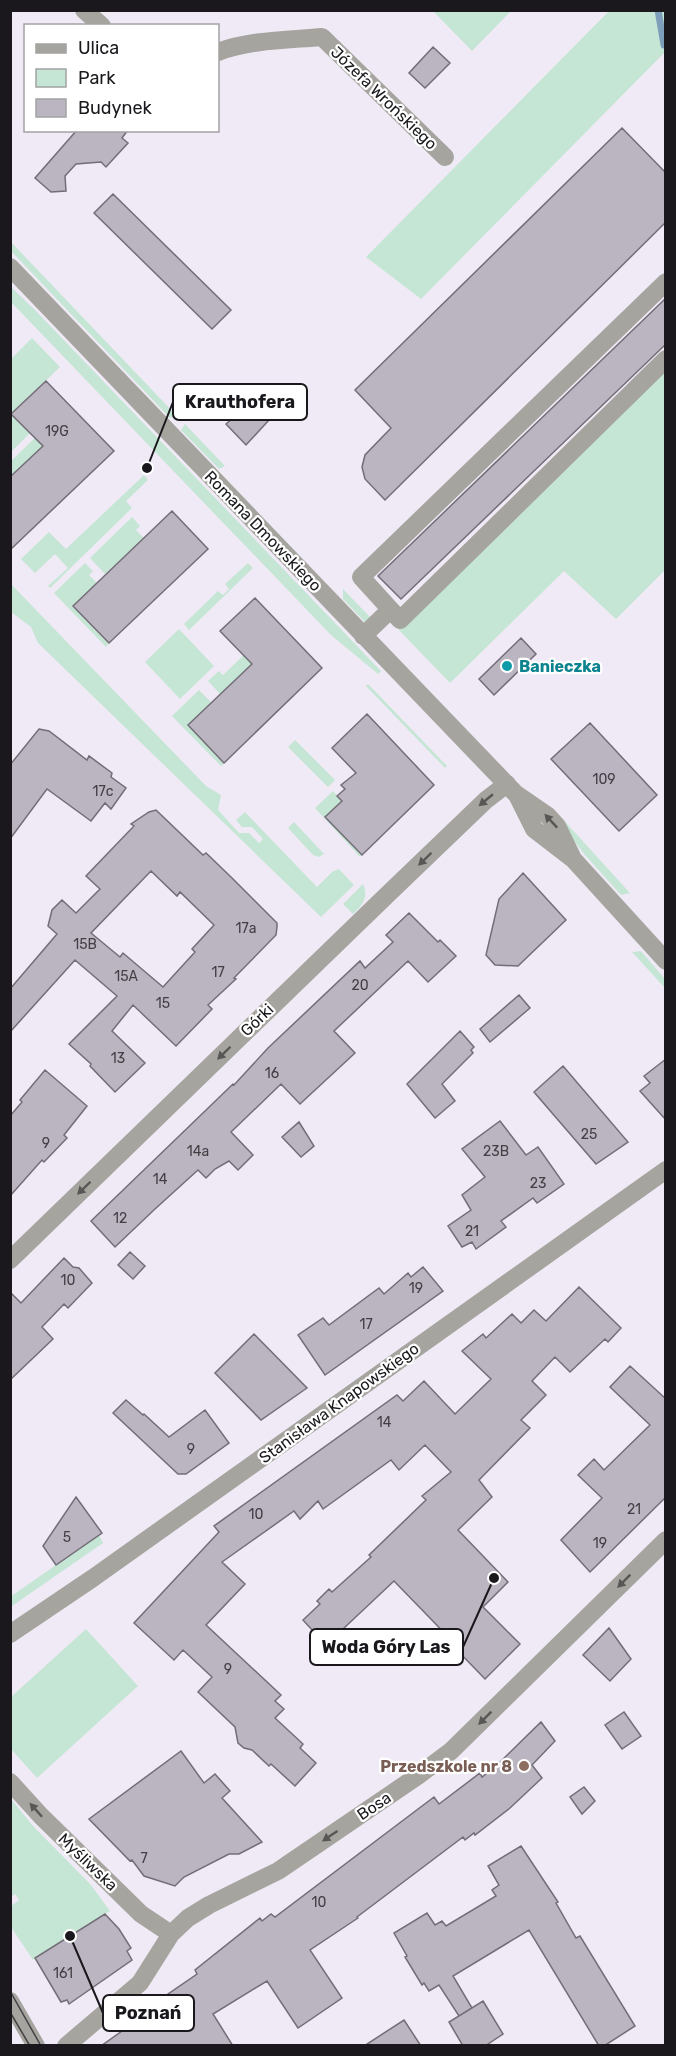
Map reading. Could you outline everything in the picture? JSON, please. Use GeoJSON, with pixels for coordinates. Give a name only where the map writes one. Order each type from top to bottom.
{"type":"FeatureCollection","features":[{"type":"Feature","properties":{"kind":"street"},"geometry":{"type":"LineString","coordinates":[[84,10],[100,24]]}},
{"type":"Feature","properties":{"kind":"street","name":"Józefa Wrońskiego"},"geometry":{"type":"LineString","coordinates":[[219,52],[270,42],[322,37],[445,157]]}},
{"type":"Feature","properties":{"kind":"street","name":"Romana Dmowskiego"},"geometry":{"type":"LineString","coordinates":[[10,267],[512,789],[534,829],[573,859],[666,961]]}},
{"type":"Feature","properties":{"kind":"street"},"geometry":{"type":"LineString","coordinates":[[666,282],[361,577],[400,620],[666,359]]}},
{"type":"Feature","properties":{"kind":"street"},"geometry":{"type":"LineString","coordinates":[[363,636],[390,610]]}},
{"type":"Feature","properties":{"kind":"street","name":"Górki"},"geometry":{"type":"LineString","coordinates":[[10,1260],[486,800],[512,789]]}},
{"type":"Feature","properties":{"kind":"street","name":"Stanisława Knapowskiego"},"geometry":{"type":"LineString","coordinates":[[10,1634],[666,1170]]}},
{"type":"Feature","properties":{"kind":"street","name":"Bosa"},"geometry":{"type":"LineString","coordinates":[[66,2046],[140,1983],[171,1934],[197,1911],[278,1871],[431,1767],[469,1734],[666,1540]]}},
{"type":"Feature","properties":{"kind":"street","name":"Myśliwska"},"geometry":{"type":"LineString","coordinates":[[10,1782],[41,1816],[141,1914],[171,1934]]}},
{"type":"Feature","properties":{"kind":"street"},"geometry":{"type":"LineString","coordinates":[[10,2001],[36,2046]]}},
{"type":"Feature","properties":{"kind":"green space"},"geometry":{"type":"Polygon","coordinates":[[[610,10],[665,11],[665,52],[421,299],[366,257],[610,10]]]}},
{"type":"Feature","properties":{"kind":"green space"},"geometry":{"type":"Polygon","coordinates":[[[433,11],[511,11],[472,51],[433,11]]]}},
{"type":"Feature","properties":{"kind":"green space"},"geometry":{"type":"Polygon","coordinates":[[[10,241],[176,415],[170,418],[11,251],[10,241]]]}},
{"type":"Feature","properties":{"kind":"green space"},"geometry":{"type":"Polygon","coordinates":[[[11,287],[381,671],[378,674],[331,635],[11,302],[11,287]]]}},
{"type":"Feature","properties":{"kind":"green space"},"geometry":{"type":"Polygon","coordinates":[[[32,338],[60,367],[11,414],[11,359],[32,338]]]}},
{"type":"Feature","properties":{"kind":"green space"},"geometry":{"type":"Polygon","coordinates":[[[665,366],[665,570],[616,619],[564,571],[450,683],[397,628],[665,366]]]}},
{"type":"Feature","properties":{"kind":"green space"},"geometry":{"type":"Polygon","coordinates":[[[11,414],[30,433],[11,452],[11,414]]]}},
{"type":"Feature","properties":{"kind":"green space"},"geometry":{"type":"Polygon","coordinates":[[[185,424],[225,466],[219,469],[181,430],[185,424]]]}},
{"type":"Feature","properties":{"kind":"green space"},"geometry":{"type":"Polygon","coordinates":[[[40,433],[48,441],[11,477],[11,461],[40,433]]]}},
{"type":"Feature","properties":{"kind":"green space"},"geometry":{"type":"Polygon","coordinates":[[[144,475],[148,480],[126,501],[132,508],[50,588],[48,586],[68,568],[55,554],[35,573],[21,559],[49,532],[66,549],[144,475]]]}},
{"type":"Feature","properties":{"kind":"green space"},"geometry":{"type":"Polygon","coordinates":[[[132,517],[140,526],[136,530],[144,538],[105,574],[90,558],[132,517]]]}},
{"type":"Feature","properties":{"kind":"green space"},"geometry":{"type":"Polygon","coordinates":[[[85,563],[93,571],[89,575],[97,583],[73,606],[109,643],[106,647],[54,593],[85,563]]]}},
{"type":"Feature","properties":{"kind":"green space"},"geometry":{"type":"Polygon","coordinates":[[[248,563],[253,568],[189,630],[184,624],[218,591],[223,595],[229,589],[225,584],[248,563]]]}},
{"type":"Feature","properties":{"kind":"green space"},"geometry":{"type":"Polygon","coordinates":[[[10,583],[206,786],[221,795],[218,810],[239,833],[249,833],[259,843],[263,839],[252,827],[242,827],[236,820],[245,812],[317,887],[332,872],[339,869],[354,885],[321,917],[38,643],[31,627],[11,612],[10,583]]]}},
{"type":"Feature","properties":{"kind":"green space"},"geometry":{"type":"Polygon","coordinates":[[[343,589],[370,617],[365,622],[343,599],[343,589]]]}},
{"type":"Feature","properties":{"kind":"green space"},"geometry":{"type":"Polygon","coordinates":[[[179,629],[214,666],[180,699],[145,662],[179,629]]]}},
{"type":"Feature","properties":{"kind":"green space"},"geometry":{"type":"Polygon","coordinates":[[[249,650],[257,659],[220,694],[208,681],[219,671],[223,675],[249,650]]]}},
{"type":"Feature","properties":{"kind":"green space"},"geometry":{"type":"Polygon","coordinates":[[[368,684],[447,766],[445,768],[366,686],[368,684]]]}},
{"type":"Feature","properties":{"kind":"green space"},"geometry":{"type":"Polygon","coordinates":[[[199,690],[211,702],[188,725],[224,763],[221,766],[172,716],[199,690]]]}},
{"type":"Feature","properties":{"kind":"green space"},"geometry":{"type":"Polygon","coordinates":[[[295,740],[335,780],[328,787],[288,747],[295,740]]]}},
{"type":"Feature","properties":{"kind":"green space"},"geometry":{"type":"Polygon","coordinates":[[[333,791],[342,801],[326,817],[362,855],[360,857],[315,808],[333,791]]]}},
{"type":"Feature","properties":{"kind":"green space"},"geometry":{"type":"Polygon","coordinates":[[[559,815],[630,893],[621,895],[556,818],[559,815]]]}},
{"type":"Feature","properties":{"kind":"green space"},"geometry":{"type":"Polygon","coordinates":[[[294,822],[324,854],[319,857],[313,855],[288,828],[294,822]]]}},
{"type":"Feature","properties":{"kind":"green space"},"geometry":{"type":"Polygon","coordinates":[[[363,884],[365,897],[353,914],[343,904],[363,884]]]}},
{"type":"Feature","properties":{"kind":"green space"},"geometry":{"type":"Polygon","coordinates":[[[641,951],[665,979],[665,988],[632,952],[641,951]]]}},
{"type":"Feature","properties":{"kind":"green space"},"geometry":{"type":"Polygon","coordinates":[[[99,1535],[103,1543],[12,1606],[10,1597],[99,1535]]]}},
{"type":"Feature","properties":{"kind":"green space"},"geometry":{"type":"Polygon","coordinates":[[[86,1629],[138,1686],[37,1778],[11,1749],[11,1697],[86,1629]]]}},
{"type":"Feature","properties":{"kind":"green space"},"geometry":{"type":"Polygon","coordinates":[[[11,1799],[33,1826],[91,1885],[110,1911],[33,1960],[11,1927],[11,1906],[19,1900],[15,1894],[11,1897],[11,1799]]]}},
{"type":"Feature","properties":{"kind":"building"},"geometry":{"type":"Polygon","coordinates":[[[433,47],[450,63],[425,88],[409,73],[433,47]]]}},
{"type":"Feature","properties":{"kind":"building"},"geometry":{"type":"Polygon","coordinates":[[[622,128],[666,173],[666,222],[385,500],[365,479],[362,467],[365,455],[391,428],[355,390],[622,128]]]}},
{"type":"Feature","properties":{"kind":"building"},"geometry":{"type":"Polygon","coordinates":[[[75,132],[126,132],[122,138],[128,143],[106,167],[101,162],[76,164],[65,176],[66,191],[51,192],[35,178],[75,132]]]}},
{"type":"Feature","properties":{"kind":"building"},"geometry":{"type":"Polygon","coordinates":[[[113,194],[231,310],[212,329],[94,213],[113,194]]]}},
{"type":"Feature","properties":{"kind":"building"},"geometry":{"type":"Polygon","coordinates":[[[666,298],[666,344],[401,599],[378,576],[666,298]]]}},
{"type":"Feature","properties":{"kind":"building"},"geometry":{"type":"Polygon","coordinates":[[[46,381],[114,451],[10,550],[10,477],[43,446],[11,414],[46,381]]]}},
{"type":"Feature","properties":{"kind":"building"},"geometry":{"type":"Polygon","coordinates":[[[244,394],[269,420],[246,445],[226,424],[233,418],[227,413],[244,394]]]}},
{"type":"Feature","properties":{"kind":"building"},"geometry":{"type":"Polygon","coordinates":[[[172,511],[208,549],[109,643],[73,606],[172,511]]]}},
{"type":"Feature","properties":{"kind":"building"},"geometry":{"type":"Polygon","coordinates":[[[255,598],[322,668],[224,763],[188,725],[252,664],[220,631],[255,598]]]}},
{"type":"Feature","properties":{"kind":"building","name":"Banieczka"},"geometry":{"type":"Polygon","coordinates":[[[521,638],[536,654],[494,695],[479,679],[521,638]]]}},
{"type":"Feature","properties":{"kind":"building"},"geometry":{"type":"Polygon","coordinates":[[[367,714],[434,785],[362,855],[325,817],[342,801],[337,796],[345,789],[341,785],[356,773],[332,748],[367,714]]]}},
{"type":"Feature","properties":{"kind":"building"},"geometry":{"type":"Polygon","coordinates":[[[590,723],[657,795],[619,831],[551,759],[590,723]]]}},
{"type":"Feature","properties":{"kind":"building"},"geometry":{"type":"Polygon","coordinates":[[[39,729],[49,731],[87,760],[89,756],[112,773],[111,777],[126,788],[111,809],[105,803],[91,821],[47,789],[10,839],[10,765],[39,729]]]}},
{"type":"Feature","properties":{"kind":"building"},"geometry":{"type":"Polygon","coordinates":[[[156,810],[203,855],[206,853],[277,923],[277,927],[276,935],[234,978],[236,979],[208,1005],[212,1009],[176,1046],[133,1005],[112,1031],[145,1063],[115,1092],[90,1066],[91,1064],[69,1044],[117,996],[75,960],[10,1032],[10,989],[57,934],[48,926],[52,910],[62,900],[76,913],[100,889],[86,876],[134,826],[131,824],[156,810]],[[151,871],[91,933],[120,957],[123,953],[163,987],[195,952],[192,949],[214,925],[180,892],[177,896],[151,871]]]}},
{"type":"Feature","properties":{"kind":"building"},"geometry":{"type":"Polygon","coordinates":[[[523,873],[566,920],[518,966],[495,965],[486,955],[499,899],[523,873]]]}},
{"type":"Feature","properties":{"kind":"building"},"geometry":{"type":"Polygon","coordinates":[[[409,913],[438,942],[440,940],[456,956],[428,982],[408,961],[334,1031],[355,1053],[300,1104],[281,1084],[231,1132],[253,1155],[238,1170],[229,1161],[215,1169],[206,1178],[198,1170],[115,1247],[91,1221],[360,961],[365,968],[393,942],[386,935],[409,913]]]}},
{"type":"Feature","properties":{"kind":"building"},"geometry":{"type":"Polygon","coordinates":[[[519,995],[530,1008],[490,1042],[480,1029],[519,995]]]}},
{"type":"Feature","properties":{"kind":"building"},"geometry":{"type":"Polygon","coordinates":[[[460,1031],[474,1047],[471,1050],[473,1053],[442,1084],[455,1101],[435,1118],[407,1084],[460,1031]]]}},
{"type":"Feature","properties":{"kind":"building"},"geometry":{"type":"Polygon","coordinates":[[[666,1059],[666,1120],[640,1091],[650,1083],[644,1076],[666,1059]]]}},
{"type":"Feature","properties":{"kind":"building"},"geometry":{"type":"Polygon","coordinates":[[[563,1066],[628,1142],[596,1164],[534,1092],[563,1066]]]}},
{"type":"Feature","properties":{"kind":"building"},"geometry":{"type":"Polygon","coordinates":[[[45,1070],[87,1106],[64,1135],[67,1138],[44,1162],[42,1160],[10,1196],[10,1116],[45,1070]]]}},
{"type":"Feature","properties":{"kind":"building"},"geometry":{"type":"Polygon","coordinates":[[[500,1121],[526,1155],[538,1147],[564,1184],[537,1203],[533,1198],[501,1221],[506,1227],[476,1249],[472,1242],[462,1247],[448,1226],[471,1210],[462,1195],[485,1177],[462,1149],[500,1121]]]}},
{"type":"Feature","properties":{"kind":"building"},"geometry":{"type":"Polygon","coordinates":[[[299,1122],[314,1146],[301,1157],[282,1137],[299,1122]]]}},
{"type":"Feature","properties":{"kind":"building"},"geometry":{"type":"Polygon","coordinates":[[[130,1252],[145,1266],[133,1279],[118,1265],[130,1252]]]}},
{"type":"Feature","properties":{"kind":"building"},"geometry":{"type":"Polygon","coordinates":[[[64,1258],[73,1267],[79,1268],[92,1283],[68,1308],[64,1304],[42,1327],[53,1339],[10,1380],[10,1292],[21,1303],[64,1258]]]}},
{"type":"Feature","properties":{"kind":"building"},"geometry":{"type":"Polygon","coordinates":[[[423,1267],[443,1291],[325,1375],[298,1335],[323,1318],[329,1325],[379,1288],[384,1294],[408,1273],[411,1277],[423,1267]]]}},
{"type":"Feature","properties":{"kind":"building"},"geometry":{"type":"Polygon","coordinates":[[[579,1287],[621,1328],[608,1342],[605,1339],[570,1372],[555,1357],[532,1381],[546,1395],[521,1420],[530,1428],[479,1480],[492,1497],[458,1530],[508,1582],[483,1607],[520,1644],[485,1679],[458,1651],[460,1649],[394,1581],[326,1645],[303,1620],[320,1604],[317,1601],[329,1589],[332,1592],[371,1557],[369,1555],[426,1500],[422,1496],[451,1472],[425,1445],[399,1470],[391,1460],[323,1509],[318,1501],[300,1519],[294,1511],[222,1562],[245,1584],[206,1625],[281,1695],[275,1701],[284,1709],[275,1718],[303,1744],[300,1748],[316,1763],[295,1786],[271,1764],[269,1766],[252,1750],[238,1743],[235,1727],[198,1692],[212,1677],[183,1650],[174,1660],[134,1623],[219,1532],[214,1526],[397,1395],[403,1401],[424,1381],[455,1414],[491,1379],[462,1351],[483,1334],[486,1338],[512,1314],[521,1323],[534,1310],[546,1321],[579,1287]]]}},
{"type":"Feature","properties":{"kind":"building"},"geometry":{"type":"Polygon","coordinates":[[[254,1334],[307,1388],[261,1420],[215,1373],[254,1334]]]}},
{"type":"Feature","properties":{"kind":"building"},"geometry":{"type":"Polygon","coordinates":[[[630,1366],[666,1399],[666,1497],[590,1572],[561,1540],[602,1498],[578,1475],[594,1459],[604,1470],[650,1425],[610,1387],[630,1366]]]}},
{"type":"Feature","properties":{"kind":"building"},"geometry":{"type":"Polygon","coordinates":[[[126,1400],[169,1437],[205,1410],[229,1443],[186,1474],[178,1474],[113,1413],[126,1400]]]}},
{"type":"Feature","properties":{"kind":"building"},"geometry":{"type":"Polygon","coordinates":[[[76,1497],[102,1533],[56,1565],[43,1546],[76,1497]]]}},
{"type":"Feature","properties":{"kind":"building"},"geometry":{"type":"Polygon","coordinates":[[[609,1628],[631,1659],[610,1681],[583,1655],[609,1628]]]}},
{"type":"Feature","properties":{"kind":"building"},"geometry":{"type":"Polygon","coordinates":[[[624,1712],[641,1736],[622,1749],[605,1725],[624,1712]]]}},
{"type":"Feature","properties":{"kind":"building"},"geometry":{"type":"Polygon","coordinates":[[[541,1722],[555,1741],[532,1765],[542,1778],[510,1808],[475,1835],[474,1833],[465,1840],[463,1837],[358,1918],[310,1950],[342,1998],[298,2028],[267,1981],[213,2014],[233,2046],[101,2046],[157,2006],[155,2003],[197,1974],[195,1970],[260,1918],[262,1921],[271,1914],[275,1917],[434,1797],[439,1804],[480,1773],[482,1777],[541,1722]]]}},
{"type":"Feature","properties":{"kind":"building"},"geometry":{"type":"Polygon","coordinates":[[[181,1751],[204,1783],[215,1774],[230,1791],[222,1798],[262,1842],[239,1854],[229,1854],[184,1877],[175,1886],[144,1876],[132,1860],[130,1861],[89,1819],[181,1751]]]}},
{"type":"Feature","properties":{"kind":"building"},"geometry":{"type":"Polygon","coordinates":[[[584,1787],[595,1801],[582,1814],[570,1797],[584,1787]]]}},
{"type":"Feature","properties":{"kind":"building"},"geometry":{"type":"Polygon","coordinates":[[[521,1846],[558,1902],[556,1903],[576,1938],[580,1936],[635,2026],[604,2046],[599,2046],[529,1930],[453,1976],[472,2008],[459,2016],[439,1985],[429,1991],[424,1983],[422,1985],[394,1933],[427,1913],[435,1925],[442,1921],[446,1926],[496,1896],[492,1890],[499,1885],[488,1866],[521,1846]]]}},
{"type":"Feature","properties":{"kind":"building"},"geometry":{"type":"Polygon","coordinates":[[[105,1914],[119,1929],[131,1948],[127,1951],[132,1960],[69,2004],[67,2000],[61,2002],[35,1958],[105,1914]]]}},
{"type":"Feature","properties":{"kind":"building"},"geometry":{"type":"Polygon","coordinates":[[[483,2001],[503,2034],[485,2046],[463,2046],[449,2022],[483,2001]]]}},
{"type":"Feature","properties":{"kind":"building"},"geometry":{"type":"Polygon","coordinates":[[[404,2020],[421,2046],[364,2046],[404,2020]]]}},
{"type":"Feature","properties":{"kind":"waterway"},"geometry":{"type":"LineString","coordinates":[[658,10],[664,45]]}},
{"type":"Feature","properties":{"kind":"tram line"},"geometry":{"type":"LineString","coordinates":[[10,1991],[41,2046]]}},
{"type":"Feature","properties":{"kind":"tram line"},"geometry":{"type":"LineString","coordinates":[[10,2012],[30,2046]]}},
{"type":"Feature","properties":{"kind":"place","name":"Krauthofera"},"geometry":{"type":"Point","coordinates":[147,468]}},
{"type":"Feature","properties":{"kind":"place","name":"Banieczka"},"geometry":{"type":"Point","coordinates":[507,666]}},
{"type":"Feature","properties":{"kind":"place","name":"Woda Góry Las"},"geometry":{"type":"Point","coordinates":[494,1578]}},
{"type":"Feature","properties":{"kind":"place","name":"Przedszkole nr 8"},"geometry":{"type":"Point","coordinates":[524,1766]}},
{"type":"Feature","properties":{"kind":"place","name":"Poznań"},"geometry":{"type":"Point","coordinates":[70,1936]}}]}
